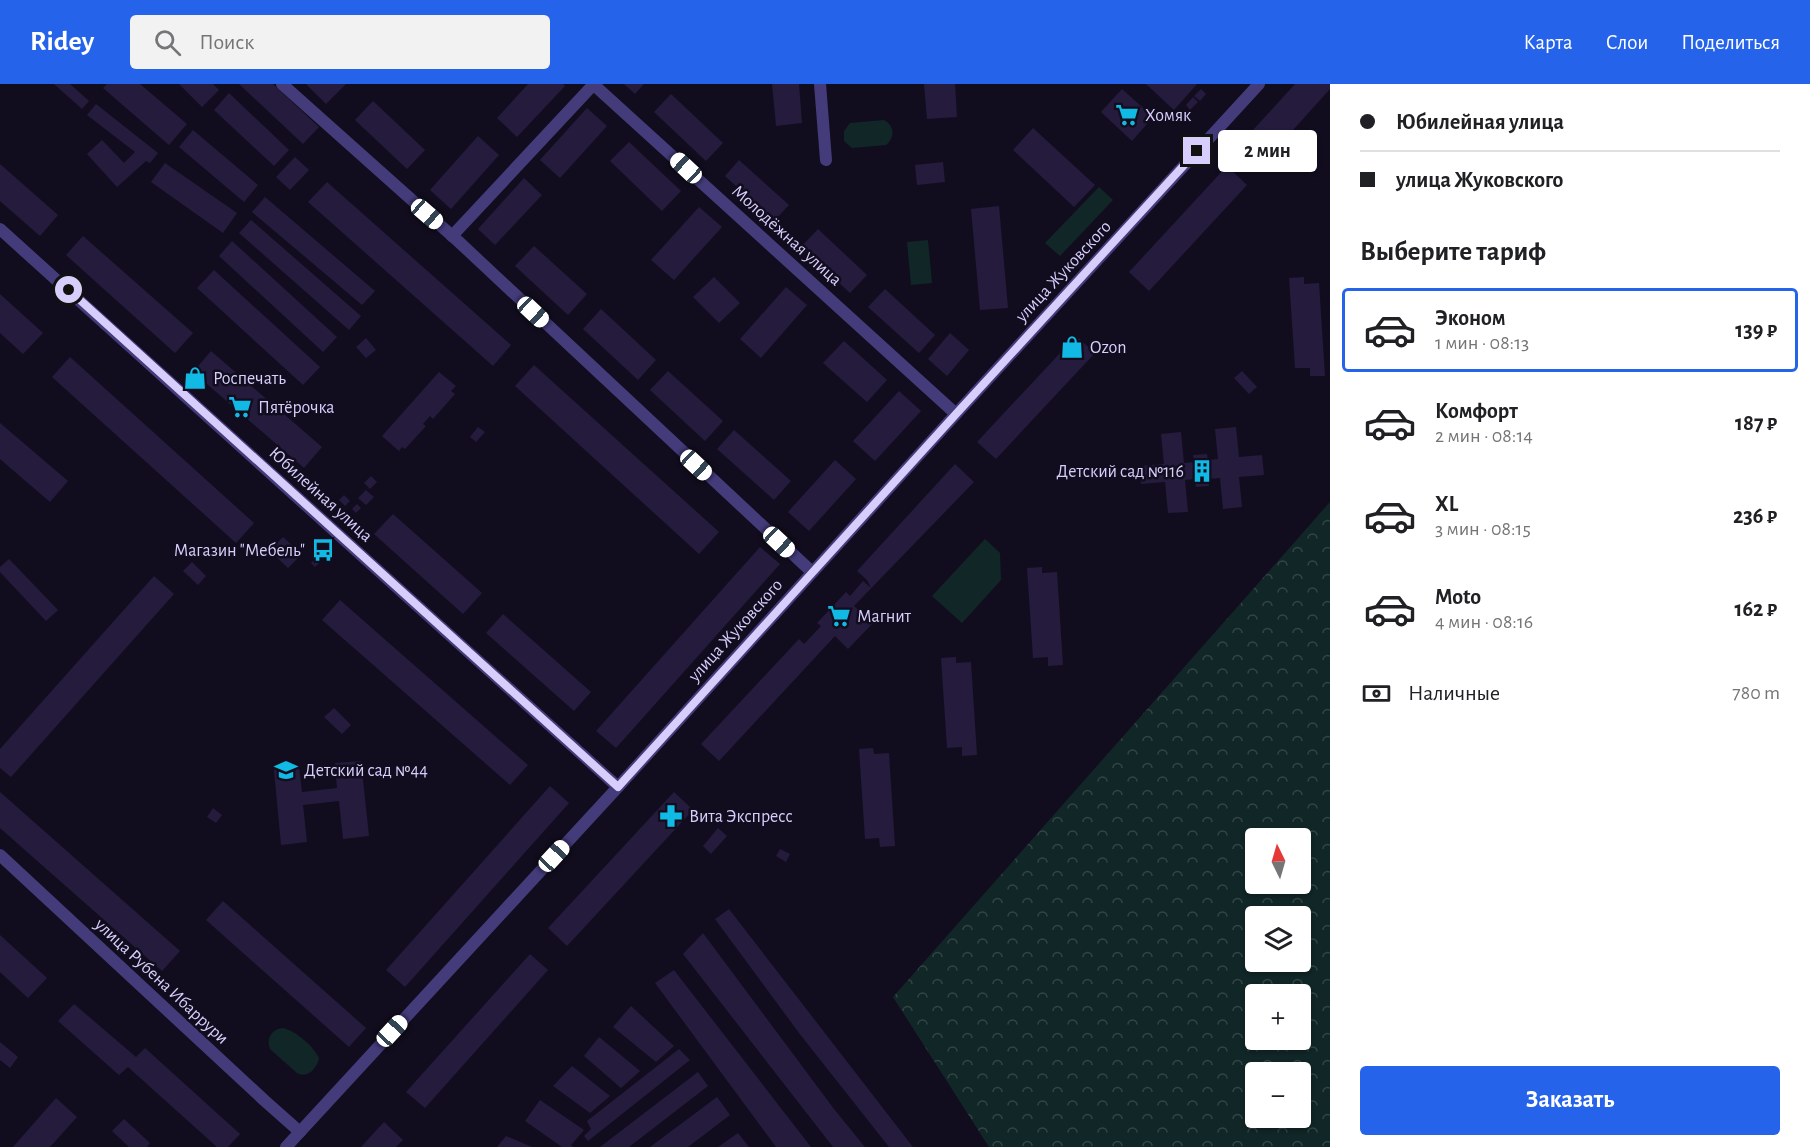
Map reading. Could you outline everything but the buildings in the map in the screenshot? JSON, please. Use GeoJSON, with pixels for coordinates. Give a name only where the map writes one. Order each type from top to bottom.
{"type":"FeatureCollection","features":[{"type":"Feature","properties":{"kind":"street"},"geometry":{"type":"LineString","coordinates":[[282,84],[452,236],[812,572]]}},
{"type":"Feature","properties":{"kind":"street"},"geometry":{"type":"LineString","coordinates":[[452,236],[593,84]]}},
{"type":"Feature","properties":{"kind":"street","name":"Молодёжная улица"},"geometry":{"type":"LineString","coordinates":[[593,84],[956,414]]}},
{"type":"Feature","properties":{"kind":"street"},"geometry":{"type":"LineString","coordinates":[[820,84],[826,160]]}},
{"type":"Feature","properties":{"kind":"street","name":"улица Жуковского"},"geometry":{"type":"LineString","coordinates":[[286,1147],[618,787],[1259,84]]}},
{"type":"Feature","properties":{"kind":"street","name":"Юбилейная улица"},"geometry":{"type":"LineString","coordinates":[[0,229],[618,787]]}},
{"type":"Feature","properties":{"kind":"street","name":"улица Рубена Ибаррури"},"geometry":{"type":"LineString","coordinates":[[0,855],[300,1132]]}},
{"type":"Feature","properties":{"kind":"green space"},"geometry":{"type":"Polygon","coordinates":[[[884,120],[888,122],[893,132],[886,145],[852,148],[844,141],[844,131],[850,123],[884,120]]]}},
{"type":"Feature","properties":{"kind":"green space"},"geometry":{"type":"Polygon","coordinates":[[[1099,187],[1113,200],[1060,256],[1045,243],[1099,187]]]}},
{"type":"Feature","properties":{"kind":"green space"},"geometry":{"type":"Polygon","coordinates":[[[928,240],[932,283],[911,285],[907,242],[928,240]]]}},
{"type":"Feature","properties":{"kind":"green space"},"geometry":{"type":"Polygon","coordinates":[[[1330,502],[1330,1147],[989,1147],[893,997],[1330,502]]]}},
{"type":"Feature","properties":{"kind":"green space"},"geometry":{"type":"Polygon","coordinates":[[[985,539],[1000,553],[1001,580],[962,623],[932,596],[985,539]]]}},
{"type":"Feature","properties":{"kind":"green space"},"geometry":{"type":"Polygon","coordinates":[[[283,1028],[304,1040],[319,1058],[314,1069],[308,1074],[297,1073],[270,1049],[271,1035],[283,1028]]]}},
{"type":"Feature","properties":{"kind":"place","name":"Хомяк"},"geometry":{"type":"Point","coordinates":[1127,115]}},
{"type":"Feature","properties":{"kind":"place","name":"Ozon"},"geometry":{"type":"Point","coordinates":[1072,347]}},
{"type":"Feature","properties":{"kind":"place","name":"Роспечать"},"geometry":{"type":"Point","coordinates":[195,378]}},
{"type":"Feature","properties":{"kind":"place","name":"Пятёрочка"},"geometry":{"type":"Point","coordinates":[240,407]}},
{"type":"Feature","properties":{"kind":"place","name":"Детский сад №116"},"geometry":{"type":"Point","coordinates":[1202,471]}},
{"type":"Feature","properties":{"kind":"place","name":"Магазин \"Мебель\""},"geometry":{"type":"Point","coordinates":[323,550]}},
{"type":"Feature","properties":{"kind":"place","name":"Магнит"},"geometry":{"type":"Point","coordinates":[839,616]}},
{"type":"Feature","properties":{"kind":"place","name":"Детский сад №44"},"geometry":{"type":"Point","coordinates":[286,770]}},
{"type":"Feature","properties":{"kind":"place","name":"Вита Экспресс"},"geometry":{"type":"Point","coordinates":[671,816]}},
{"type":"Feature","properties":{"kind":"route"},"geometry":{"type":"LineString","coordinates":[[69,290],[618,787],[1197,151]]}}]}
